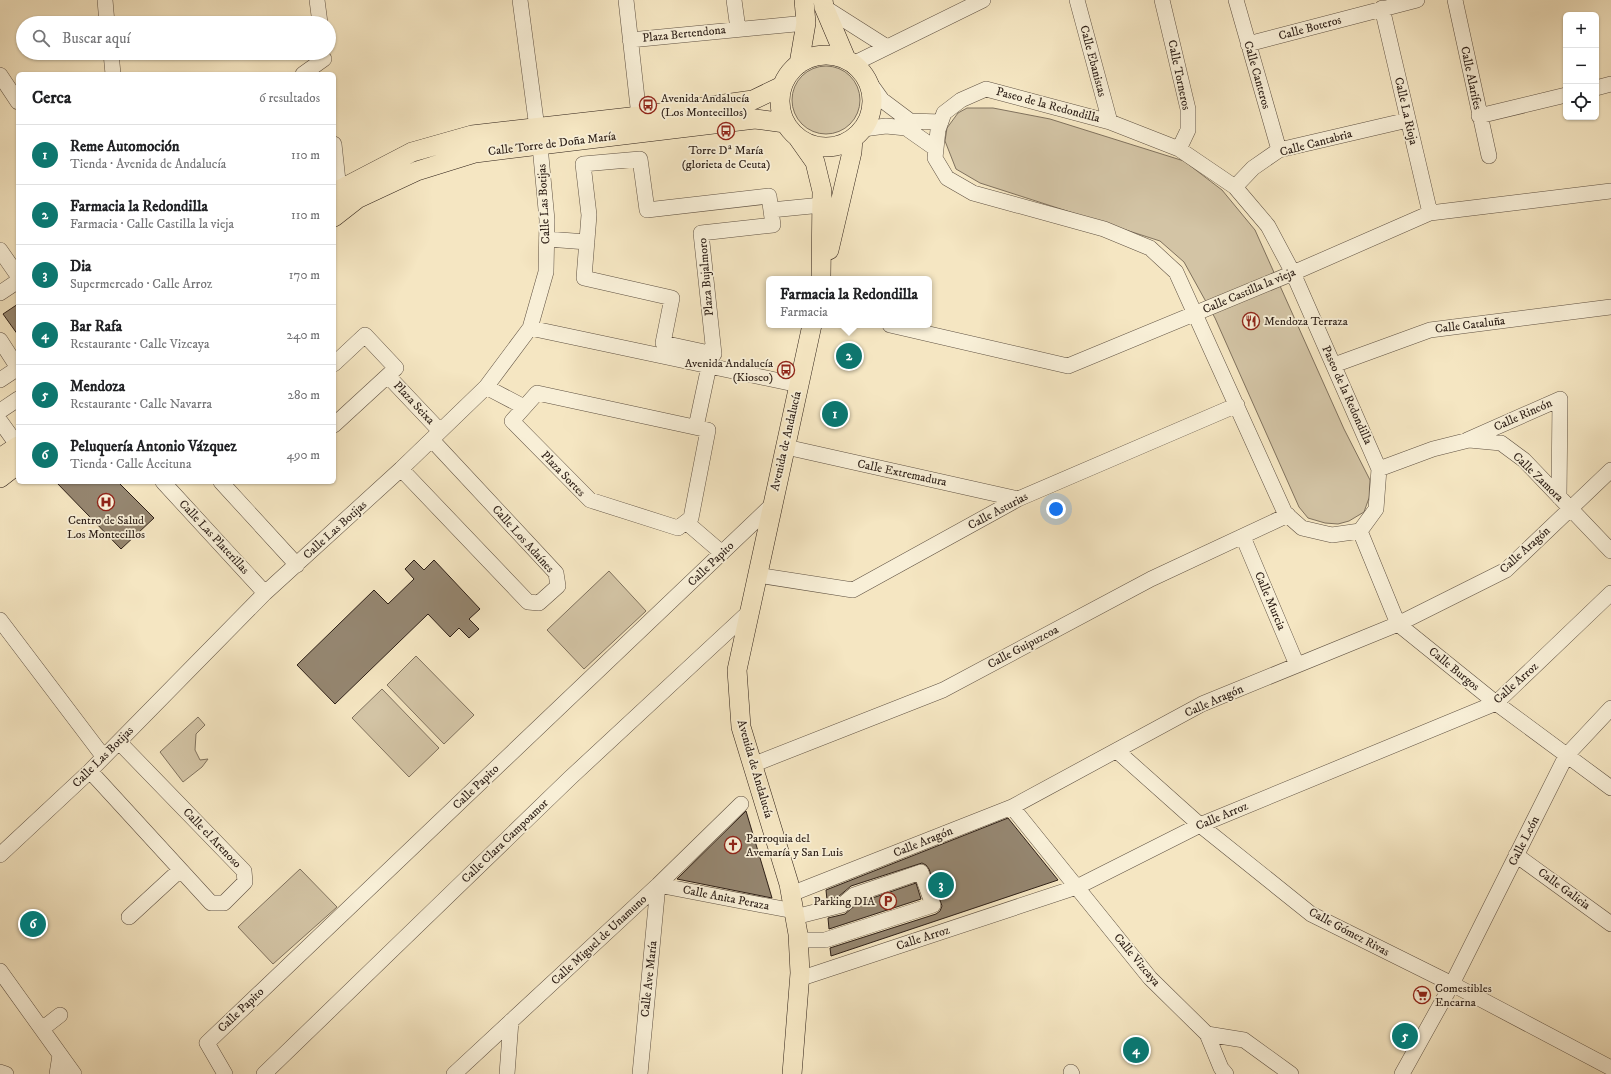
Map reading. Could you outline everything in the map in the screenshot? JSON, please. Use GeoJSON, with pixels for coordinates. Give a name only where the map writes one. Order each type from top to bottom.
{"type":"FeatureCollection","features":[{"type":"Feature","properties":{"kind":"main road"},"geometry":{"type":"LineString","coordinates":[[799,64],[806,23],[804,0]]}},
{"type":"Feature","properties":{"kind":"main road"},"geometry":{"type":"LineString","coordinates":[[823,4],[850,62],[867,79],[871,92],[872,105],[869,118],[858,134],[852,152],[823,276]]}},
{"type":"Feature","properties":{"kind":"main road"},"geometry":{"type":"LineString","coordinates":[[822,276],[822,191],[815,162],[785,123],[780,111],[780,98],[782,86],[788,74],[799,64],[810,58],[834,56],[850,62]]}},
{"type":"Feature","properties":{"kind":"main road","name":"Calle Torre de Doña María"},"geometry":{"type":"LineString","coordinates":[[336,215],[357,199],[417,171],[475,153],[539,137],[639,116],[753,100],[782,86]]}},
{"type":"Feature","properties":{"kind":"main road","name":"Calle Torre de Doña María"},"geometry":{"type":"LineString","coordinates":[[337,192],[412,152],[472,135],[608,137],[755,119],[785,123]]}},
{"type":"Feature","properties":{"kind":"main road"},"geometry":{"type":"LineString","coordinates":[[798,138],[811,145],[826,147],[840,145],[858,134]]}},
{"type":"Feature","properties":{"kind":"main road","name":"Avenida de Andalucía"},"geometry":{"type":"LineString","coordinates":[[792,1074],[800,973],[798,940],[793,907],[741,727],[737,670],[758,575],[771,506],[786,448],[811,328]]}},
{"type":"Feature","properties":{"kind":"main road"},"geometry":{"type":"LineString","coordinates":[[0,458],[16,447]]}},
{"type":"Feature","properties":{"kind":"main road"},"geometry":{"type":"LineString","coordinates":[[0,478],[16,466]]}},
{"type":"Feature","properties":{"kind":"street"},"geometry":{"type":"LineString","coordinates":[[105,0],[106,16]]}},
{"type":"Feature","properties":{"kind":"street"},"geometry":{"type":"LineString","coordinates":[[317,0],[319,16]]}},
{"type":"Feature","properties":{"kind":"street","name":"Calle Las Botijas"},"geometry":{"type":"LineString","coordinates":[[0,855],[90,771],[103,756],[119,742],[265,593],[401,469],[486,387],[530,328],[546,272],[547,220],[539,137],[520,0]]}},
{"type":"Feature","properties":{"kind":"street","name":"Plaza Bertendona"},"geometry":{"type":"LineString","coordinates":[[626,0],[639,116]]}},
{"type":"Feature","properties":{"kind":"street","name":"Plaza Bertendona"},"geometry":{"type":"LineString","coordinates":[[734,0],[738,29]]}},
{"type":"Feature","properties":{"kind":"street"},"geometry":{"type":"LineString","coordinates":[[850,62],[887,48],[983,0]]}},
{"type":"Feature","properties":{"kind":"street","name":"Calle Ebanistas"},"geometry":{"type":"LineString","coordinates":[[1077,0],[1110,122]]}},
{"type":"Feature","properties":{"kind":"street","name":"Calle Torneros"},"geometry":{"type":"LineString","coordinates":[[1162,0],[1188,109],[1188,130],[1179,149]]}},
{"type":"Feature","properties":{"kind":"street","name":"Calle Canteros"},"geometry":{"type":"LineString","coordinates":[[1236,0],[1279,150]]}},
{"type":"Feature","properties":{"kind":"street","name":"Calle Boteros"},"geometry":{"type":"LineString","coordinates":[[1248,44],[1417,0]]}},
{"type":"Feature","properties":{"kind":"street","name":"Calle Alarifes"},"geometry":{"type":"LineString","coordinates":[[1455,0],[1488,156]]}},
{"type":"Feature","properties":{"kind":"street"},"geometry":{"type":"LineString","coordinates":[[823,4],[887,48]]}},
{"type":"Feature","properties":{"kind":"street","name":"Calle La Rioja"},"geometry":{"type":"LineString","coordinates":[[1382,8],[1430,213]]}},
{"type":"Feature","properties":{"kind":"street","name":"Plaza Bertendona"},"geometry":{"type":"LineString","coordinates":[[630,40],[806,23]]}},
{"type":"Feature","properties":{"kind":"street"},"geometry":{"type":"LineString","coordinates":[[112,60],[113,72]]}},
{"type":"Feature","properties":{"kind":"street"},"geometry":{"type":"LineString","coordinates":[[305,72],[319,60]]}},
{"type":"Feature","properties":{"kind":"street"},"geometry":{"type":"LineString","coordinates":[[324,60],[326,72]]}},
{"type":"Feature","properties":{"kind":"street"},"geometry":{"type":"LineString","coordinates":[[0,75],[16,99]]}},
{"type":"Feature","properties":{"kind":"street"},"geometry":{"type":"LineString","coordinates":[[867,79],[882,100],[910,121],[941,122]]}},
{"type":"Feature","properties":{"kind":"street"},"geometry":{"type":"LineString","coordinates":[[1599,87],[1611,84]]}},
{"type":"Feature","properties":{"kind":"street","name":"Paseo de la Redondilla"},"geometry":{"type":"LineString","coordinates":[[986,89],[1110,122],[1179,149],[1235,187],[1268,226],[1293,273],[1379,469],[1376,509],[1360,531],[1332,535],[1302,528],[1285,513],[1176,272],[1150,248],[1104,229],[973,193],[947,178],[935,158],[938,130],[944,113],[961,100],[986,89]]}},
{"type":"Feature","properties":{"kind":"street"},"geometry":{"type":"LineString","coordinates":[[1479,116],[1563,96]]}},
{"type":"Feature","properties":{"kind":"street","name":"Calle Cantabria"},"geometry":{"type":"LineString","coordinates":[[1235,187],[1253,168],[1279,150],[1408,120]]}},
{"type":"Feature","properties":{"kind":"street"},"geometry":{"type":"LineString","coordinates":[[858,134],[886,126],[906,128],[936,149]]}},
{"type":"Feature","properties":{"kind":"street"},"geometry":{"type":"LineString","coordinates":[[608,137],[612,162]]}},
{"type":"Feature","properties":{"kind":"street","name":"Plaza Bujalmoro"},"geometry":{"type":"LineString","coordinates":[[640,159],[647,210],[769,196],[771,210],[773,225],[701,233],[714,354],[684,354],[663,343],[672,298],[584,278],[589,214],[583,164],[640,159]]}},
{"type":"Feature","properties":{"kind":"street"},"geometry":{"type":"LineString","coordinates":[[336,176],[337,192]]}},
{"type":"Feature","properties":{"kind":"street","name":"Calle Castilla la vieja"},"geometry":{"type":"LineString","coordinates":[[903,328],[1068,366],[1293,273],[1430,213],[1611,192]]}},
{"type":"Feature","properties":{"kind":"street"},"geometry":{"type":"LineString","coordinates":[[771,210],[822,205]]}},
{"type":"Feature","properties":{"kind":"street"},"geometry":{"type":"LineString","coordinates":[[547,239],[587,242]]}},
{"type":"Feature","properties":{"kind":"street"},"geometry":{"type":"LineString","coordinates":[[0,250],[16,273]]}},
{"type":"Feature","properties":{"kind":"street"},"geometry":{"type":"LineString","coordinates":[[0,293],[16,282]]}},
{"type":"Feature","properties":{"kind":"street","name":"Calle Cataluña"},"geometry":{"type":"LineString","coordinates":[[1334,365],[1430,330],[1611,307]]}},
{"type":"Feature","properties":{"kind":"street"},"geometry":{"type":"LineString","coordinates":[[530,328],[684,354],[710,366],[799,385]]}},
{"type":"Feature","properties":{"kind":"street","name":"Plaza Seixa"},"geometry":{"type":"LineString","coordinates":[[336,362],[365,335],[396,368],[336,423]]}},
{"type":"Feature","properties":{"kind":"street"},"geometry":{"type":"LineString","coordinates":[[0,340],[16,365]]}},
{"type":"Feature","properties":{"kind":"street"},"geometry":{"type":"LineString","coordinates":[[710,366],[696,427],[708,430],[691,518],[686,522],[722,553]]}},
{"type":"Feature","properties":{"kind":"street"},"geometry":{"type":"LineString","coordinates":[[0,380],[16,369]]}},
{"type":"Feature","properties":{"kind":"street","name":"Plaza Seixa"},"geometry":{"type":"LineString","coordinates":[[388,376],[436,435]]}},
{"type":"Feature","properties":{"kind":"street"},"geometry":{"type":"LineString","coordinates":[[486,387],[524,407]]}},
{"type":"Feature","properties":{"kind":"street","name":"Plaza Sortes"},"geometry":{"type":"LineString","coordinates":[[686,522],[678,528],[590,500],[512,421],[537,393],[696,427]]}},
{"type":"Feature","properties":{"kind":"street","name":"Calle Rincón"},"geometry":{"type":"LineString","coordinates":[[1463,442],[1560,399],[1559,497]]}},
{"type":"Feature","properties":{"kind":"street"},"geometry":{"type":"LineString","coordinates":[[0,411],[16,400]]}},
{"type":"Feature","properties":{"kind":"street","name":"Calle Asturias"},"geometry":{"type":"LineString","coordinates":[[758,575],[854,590],[1018,499],[1237,405]]}},
{"type":"Feature","properties":{"kind":"street"},"geometry":{"type":"LineString","coordinates":[[0,421],[16,443]]}},
{"type":"Feature","properties":{"kind":"street","name":"Calle Los Adaínes"},"geometry":{"type":"LineString","coordinates":[[401,469],[528,602],[539,603],[558,586],[556,573],[436,435]]}},
{"type":"Feature","properties":{"kind":"street","name":"Calle Zamora"},"geometry":{"type":"LineString","coordinates":[[1379,469],[1434,449],[1469,440],[1501,443],[1524,460],[1611,551]]}},
{"type":"Feature","properties":{"kind":"street","name":"Calle Extremadura"},"geometry":{"type":"LineString","coordinates":[[786,448],[1018,499]]}},
{"type":"Feature","properties":{"kind":"street","name":"Calle Aragón"},"geometry":{"type":"LineString","coordinates":[[793,907],[1012,807],[1202,704],[1398,624],[1506,570],[1611,470]]}},
{"type":"Feature","properties":{"kind":"street","name":"Calle Las Platerillas"},"geometry":{"type":"LineString","coordinates":[[165,484],[265,593]]}},
{"type":"Feature","properties":{"kind":"street"},"geometry":{"type":"LineString","coordinates":[[222,484],[297,565]]}},
{"type":"Feature","properties":{"kind":"street","name":"Calle Papito"},"geometry":{"type":"LineString","coordinates":[[225,1074],[203,1040],[771,506]]}},
{"type":"Feature","properties":{"kind":"street","name":"Calle Guipuzcoa"},"geometry":{"type":"LineString","coordinates":[[752,765],[943,690],[1151,579],[1288,515]]}},
{"type":"Feature","properties":{"kind":"street","name":"Calle Burgos"},"geometry":{"type":"LineString","coordinates":[[1360,531],[1398,624],[1496,703],[1611,788]]}},
{"type":"Feature","properties":{"kind":"street","name":"Calle Murcia"},"geometry":{"type":"LineString","coordinates":[[1243,536],[1297,665]]}},
{"type":"Feature","properties":{"kind":"street","name":"Calle Arroz"},"geometry":{"type":"LineString","coordinates":[[799,979],[1077,887],[1200,825],[1496,703],[1611,593]]}},
{"type":"Feature","properties":{"kind":"street","name":"Calle Clara Campoamor"},"geometry":{"type":"LineString","coordinates":[[264,1074],[570,778],[750,611]]}},
{"type":"Feature","properties":{"kind":"street"},"geometry":{"type":"LineString","coordinates":[[0,620],[103,756]]}},
{"type":"Feature","properties":{"kind":"street","name":"Calle León"},"geometry":{"type":"LineString","coordinates":[[1407,1072],[1566,756],[1611,708]]}},
{"type":"Feature","properties":{"kind":"street","name":"Calle el Arenoso"},"geometry":{"type":"LineString","coordinates":[[90,771],[211,903],[224,903],[245,882],[244,871],[119,742]]}},
{"type":"Feature","properties":{"kind":"street","name":"Calle Gómez Rivas"},"geometry":{"type":"LineString","coordinates":[[1117,751],[1200,825],[1312,914],[1452,984],[1611,1068]]}},
{"type":"Feature","properties":{"kind":"street","name":"Calle Miguel de Unamuno"},"geometry":{"type":"LineString","coordinates":[[454,1074],[658,885],[741,804]]}},
{"type":"Feature","properties":{"kind":"street","name":"Calle Vizcaya"},"geometry":{"type":"LineString","coordinates":[[1012,807],[1150,978],[1207,1034]]}},
{"type":"Feature","properties":{"kind":"street","name":"Calle Galicia"},"geometry":{"type":"LineString","coordinates":[[1516,855],[1611,924]]}},
{"type":"Feature","properties":{"kind":"street"},"geometry":{"type":"LineString","coordinates":[[129,917],[180,870]]}},
{"type":"Feature","properties":{"kind":"street"},"geometry":{"type":"LineString","coordinates":[[793,907],[842,905],[854,895],[921,872],[933,905],[825,940],[798,940]]}},
{"type":"Feature","properties":{"kind":"street","name":"Calle Anita Peraza"},"geometry":{"type":"LineString","coordinates":[[658,885],[793,907]]}},
{"type":"Feature","properties":{"kind":"street","name":"Calle Ave María"},"geometry":{"type":"LineString","coordinates":[[640,1074],[658,885]]}},
{"type":"Feature","properties":{"kind":"street"},"geometry":{"type":"LineString","coordinates":[[0,971],[74,1074]]}},
{"type":"Feature","properties":{"kind":"street"},"geometry":{"type":"LineString","coordinates":[[42,1029],[60,1015]]}},
{"type":"Feature","properties":{"kind":"street"},"geometry":{"type":"LineString","coordinates":[[507,1074],[511,1021]]}},
{"type":"Feature","properties":{"kind":"street"},"geometry":{"type":"LineString","coordinates":[[1207,1034],[1221,1068],[1226,1074]]}},
{"type":"Feature","properties":{"kind":"street"},"geometry":{"type":"LineString","coordinates":[[1207,1034],[1244,1040],[1291,1074]]}},
{"type":"Feature","properties":{"kind":"street"},"geometry":{"type":"LineString","coordinates":[[57,1074],[60,1055]]}},
{"type":"Feature","properties":{"kind":"street"},"geometry":{"type":"LineString","coordinates":[[0,1072],[6,1074]]}},
{"type":"Feature","properties":{"kind":"shaded area"},"geometry":{"type":"Polygon","coordinates":[[[826,66],[839,69],[850,76],[857,87],[860,100],[857,113],[850,124],[839,131],[826,134],[813,131],[802,124],[795,113],[792,100],[795,87],[802,76],[813,69],[826,66]]]}},
{"type":"Feature","properties":{"kind":"shaded area"},"geometry":{"type":"Polygon","coordinates":[[[967,108],[993,108],[1050,119],[1184,161],[1222,190],[1255,230],[1344,429],[1370,480],[1369,498],[1364,512],[1349,521],[1338,524],[1325,523],[1308,518],[1299,507],[1215,318],[1184,262],[1160,241],[980,183],[956,169],[945,141],[947,128],[958,113],[967,108]]]}},
{"type":"Feature","properties":{"kind":"shaded area"},"geometry":{"type":"Polygon","coordinates":[[[609,571],[646,611],[584,669],[547,630],[609,571]]]}},
{"type":"Feature","properties":{"kind":"shaded area"},"geometry":{"type":"Polygon","coordinates":[[[416,656],[474,715],[444,744],[387,685],[416,656]]]}},
{"type":"Feature","properties":{"kind":"shaded area"},"geometry":{"type":"Polygon","coordinates":[[[382,689],[439,748],[409,777],[352,718],[382,689]]]}},
{"type":"Feature","properties":{"kind":"shaded area"},"geometry":{"type":"Polygon","coordinates":[[[198,717],[205,725],[196,734],[195,750],[200,760],[208,759],[202,767],[183,782],[160,752],[198,717]]]}},
{"type":"Feature","properties":{"kind":"shaded area"},"geometry":{"type":"Polygon","coordinates":[[[300,869],[337,907],[273,964],[238,927],[300,869]]]}},
{"type":"Feature","properties":{"kind":"building"},"geometry":{"type":"Polygon","coordinates":[[[16,305],[16,332],[3,314],[16,305]]]}},
{"type":"Feature","properties":{"kind":"building","name":"Centro de Salud Los Montecillos"},"geometry":{"type":"Polygon","coordinates":[[[58,484],[120,484],[154,518],[121,549],[58,484]]]}},
{"type":"Feature","properties":{"kind":"building"},"geometry":{"type":"Polygon","coordinates":[[[414,560],[424,570],[434,560],[480,609],[469,619],[479,629],[469,638],[459,628],[450,637],[428,614],[335,704],[297,665],[374,590],[388,604],[414,579],[405,569],[414,560]]]}},
{"type":"Feature","properties":{"kind":"building","name":"Parroquia del Avemaría y San Luis"},"geometry":{"type":"Polygon","coordinates":[[[746,811],[772,898],[677,879],[746,811]]]}},
{"type":"Feature","properties":{"kind":"building"},"geometry":{"type":"Polygon","coordinates":[[[1008,818],[1058,880],[831,956],[830,948],[936,914],[940,911],[942,906],[929,869],[922,863],[851,886],[838,897],[827,900],[826,890],[1008,818]]]}},
{"type":"Feature","properties":{"kind":"building"},"geometry":{"type":"Polygon","coordinates":[[[916,883],[921,899],[829,929],[828,918],[845,914],[858,903],[916,883]]]}},
{"type":"Feature","properties":{"kind":"place","name":"Avenida Andalucía (Los Montecillos)"},"geometry":{"type":"Point","coordinates":[648,105]}},
{"type":"Feature","properties":{"kind":"place","name":"Torre Dª María (glorieta de Ceuta)"},"geometry":{"type":"Point","coordinates":[726,131]}},
{"type":"Feature","properties":{"kind":"place","name":"Mendoza Terraza"},"geometry":{"type":"Point","coordinates":[1251,321]}},
{"type":"Feature","properties":{"kind":"place","name":"Farmacia la Redondilla"},"geometry":{"type":"Point","coordinates":[849,356]}},
{"type":"Feature","properties":{"kind":"place","name":"Avenida Andalucía (Kiosco)"},"geometry":{"type":"Point","coordinates":[786,370]}},
{"type":"Feature","properties":{"kind":"place","name":"Reme Automoción"},"geometry":{"type":"Point","coordinates":[835,414]}},
{"type":"Feature","properties":{"kind":"place","name":"Centro de Salud Los Montecillos"},"geometry":{"type":"Point","coordinates":[106,502]}},
{"type":"Feature","properties":{"kind":"place","name":"Parroquia del Avemaría y San Luis"},"geometry":{"type":"Point","coordinates":[733,845]}},
{"type":"Feature","properties":{"kind":"place","name":"Dia"},"geometry":{"type":"Point","coordinates":[941,885]}},
{"type":"Feature","properties":{"kind":"place","name":"Parking DIA"},"geometry":{"type":"Point","coordinates":[888,901]}},
{"type":"Feature","properties":{"kind":"place","name":"Peluquería Antonio Vázquez"},"geometry":{"type":"Point","coordinates":[33,924]}},
{"type":"Feature","properties":{"kind":"place","name":"Comestibles Encarna"},"geometry":{"type":"Point","coordinates":[1422,995]}},
{"type":"Feature","properties":{"kind":"place","name":"Mendoza"},"geometry":{"type":"Point","coordinates":[1405,1036]}},
{"type":"Feature","properties":{"kind":"place","name":"Bar Rafa"},"geometry":{"type":"Point","coordinates":[1136,1050]}}]}
